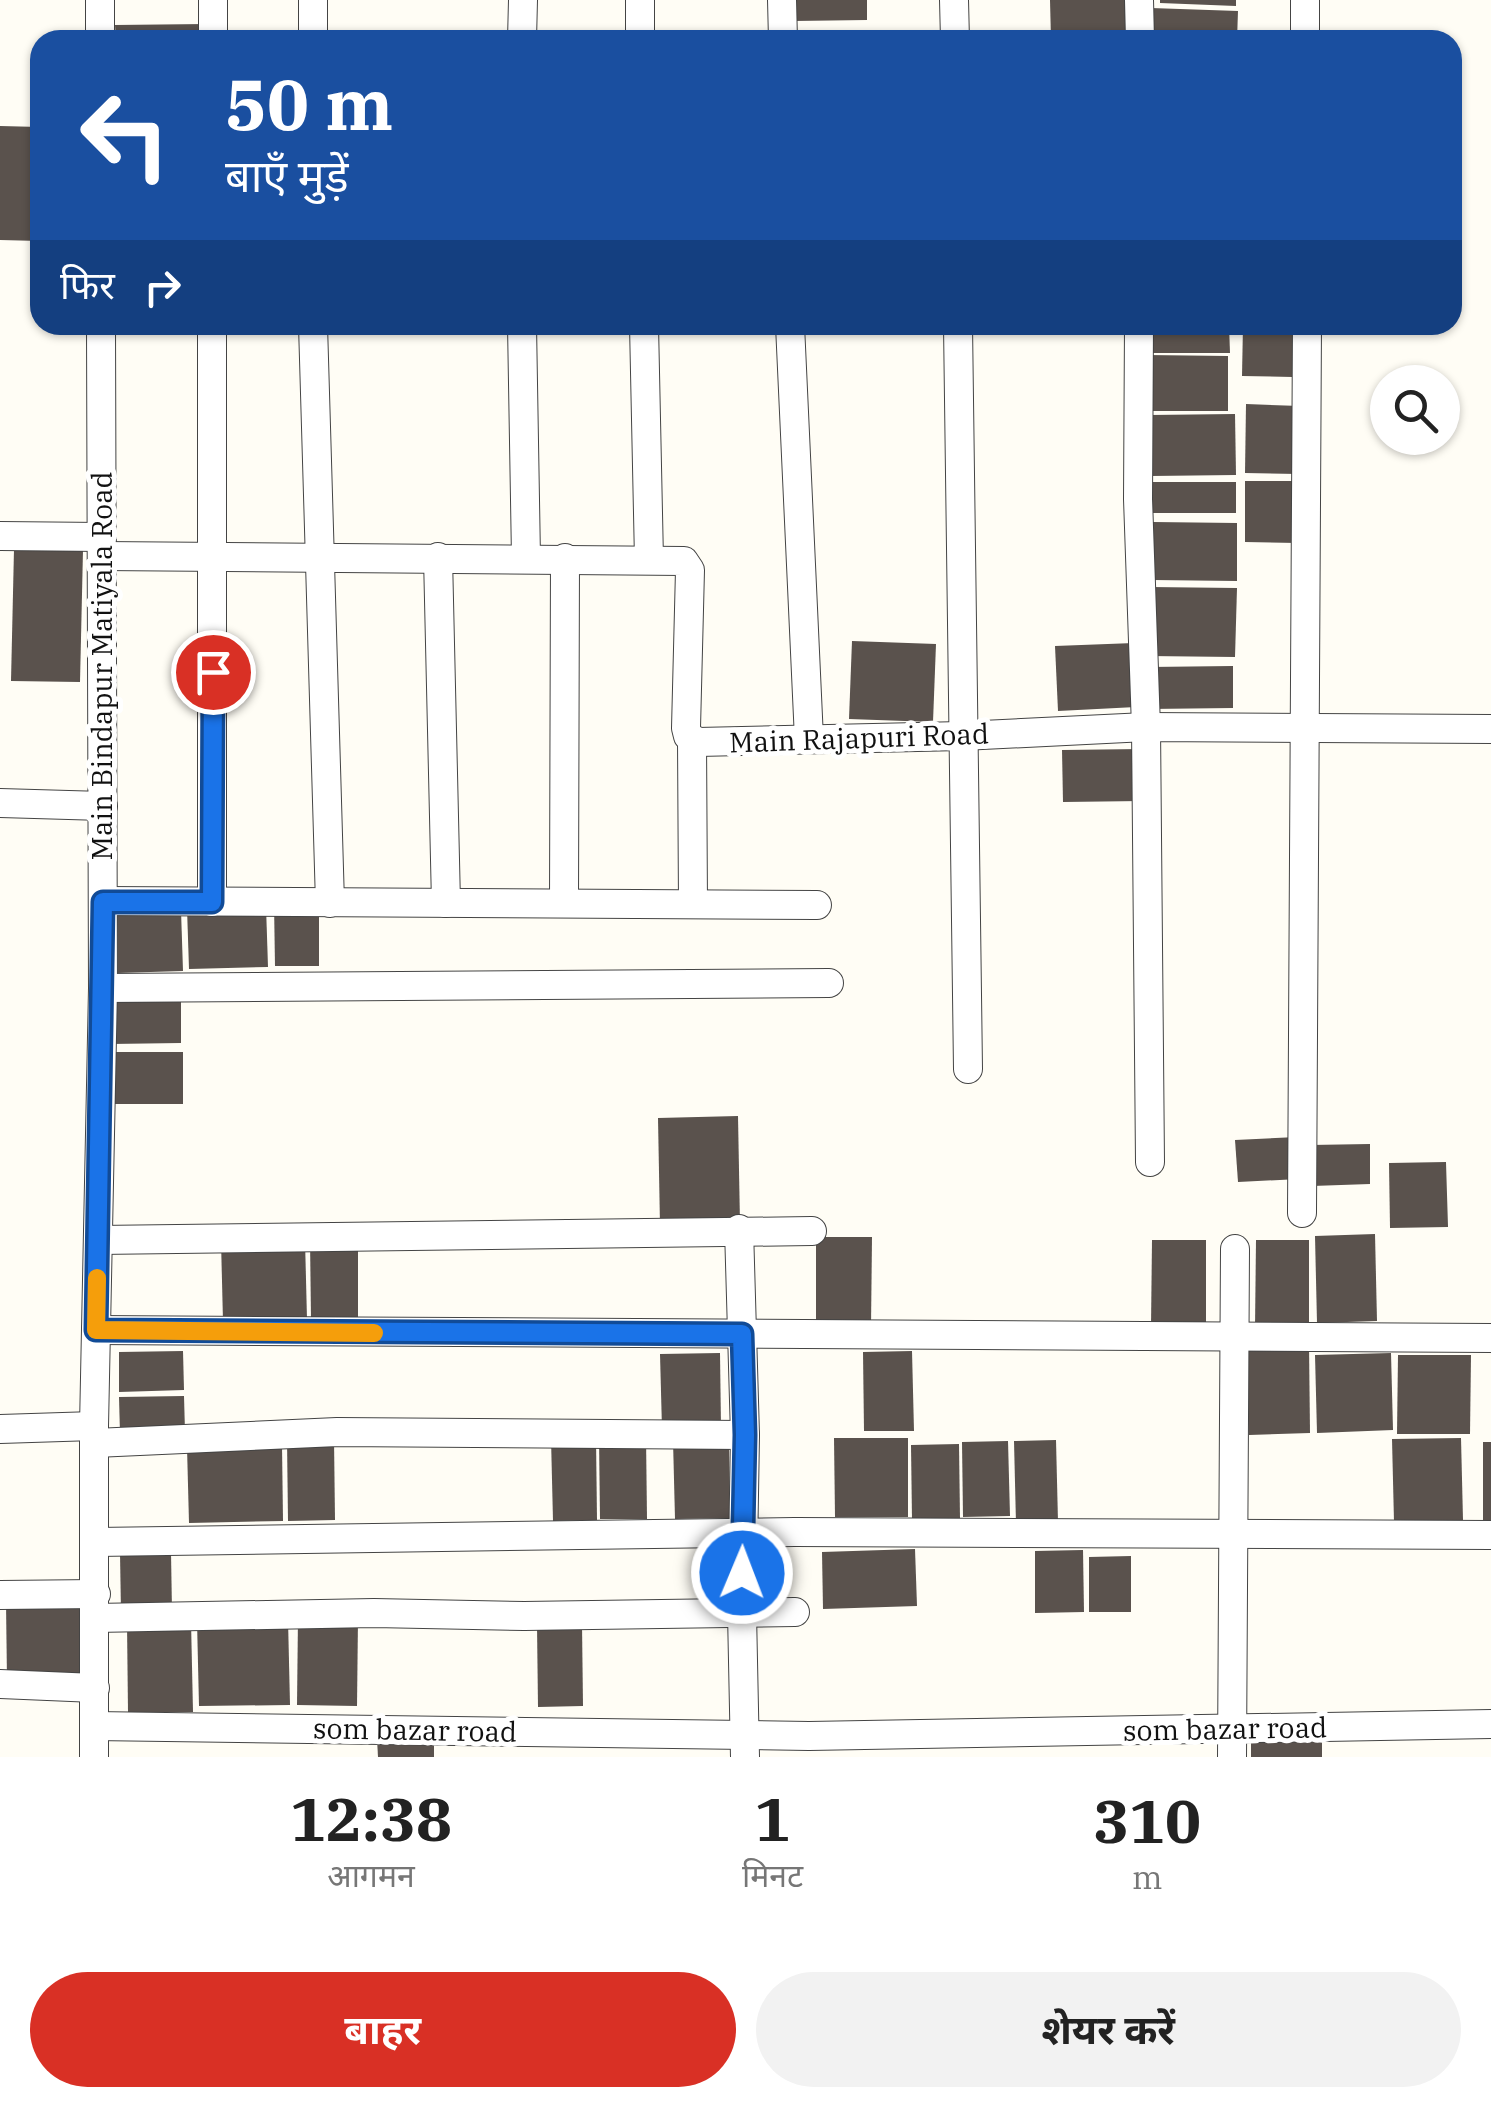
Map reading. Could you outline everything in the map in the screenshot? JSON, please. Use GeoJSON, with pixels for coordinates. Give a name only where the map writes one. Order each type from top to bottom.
{"type":"FeatureCollection","features":[{"type":"Feature","properties":{"kind":"street"},"geometry":{"type":"LineString","coordinates":[[100,0],[100,30]]}},
{"type":"Feature","properties":{"kind":"street"},"geometry":{"type":"LineString","coordinates":[[213,30],[214,0]]}},
{"type":"Feature","properties":{"kind":"street"},"geometry":{"type":"LineString","coordinates":[[313,0],[313,30]]}},
{"type":"Feature","properties":{"kind":"street"},"geometry":{"type":"LineString","coordinates":[[522,30],[523,0]]}},
{"type":"Feature","properties":{"kind":"street"},"geometry":{"type":"LineString","coordinates":[[640,0],[640,30]]}},
{"type":"Feature","properties":{"kind":"street"},"geometry":{"type":"LineString","coordinates":[[782,0],[783,30]]}},
{"type":"Feature","properties":{"kind":"street"},"geometry":{"type":"LineString","coordinates":[[954,0],[955,30]]}},
{"type":"Feature","properties":{"kind":"street"},"geometry":{"type":"LineString","coordinates":[[1140,0],[1140,30]]}},
{"type":"Feature","properties":{"kind":"street"},"geometry":{"type":"LineString","coordinates":[[1305,0],[1306,30]]}},
{"type":"Feature","properties":{"kind":"street","name":"Main Bindapur Matiyala Road"},"geometry":{"type":"LineString","coordinates":[[94,1435],[104,988],[101,335]]}},
{"type":"Feature","properties":{"kind":"street"},"geometry":{"type":"LineString","coordinates":[[212,335],[212,902]]}},
{"type":"Feature","properties":{"kind":"street"},"geometry":{"type":"LineString","coordinates":[[314,335],[330,903]]}},
{"type":"Feature","properties":{"kind":"street"},"geometry":{"type":"LineString","coordinates":[[522,335],[526,558]]}},
{"type":"Feature","properties":{"kind":"street"},"geometry":{"type":"LineString","coordinates":[[644,335],[649,560]]}},
{"type":"Feature","properties":{"kind":"street"},"geometry":{"type":"LineString","coordinates":[[790,335],[809,739]]}},
{"type":"Feature","properties":{"kind":"street"},"geometry":{"type":"LineString","coordinates":[[958,335],[968,1069]]}},
{"type":"Feature","properties":{"kind":"street"},"geometry":{"type":"LineString","coordinates":[[1139,335],[1138,499],[1146,727],[1150,1162]]}},
{"type":"Feature","properties":{"kind":"street"},"geometry":{"type":"LineString","coordinates":[[1302,1213],[1306,335]]}},
{"type":"Feature","properties":{"kind":"street","name":"Main Rajapuri Road"},"geometry":{"type":"LineString","coordinates":[[0,536],[214,556],[684,561],[690,570],[686,728],[692,740],[962,736],[1146,727],[1491,729]]}},
{"type":"Feature","properties":{"kind":"street"},"geometry":{"type":"LineString","coordinates":[[438,557],[446,903]]}},
{"type":"Feature","properties":{"kind":"street"},"geometry":{"type":"LineString","coordinates":[[564,903],[565,558]]}},
{"type":"Feature","properties":{"kind":"street"},"geometry":{"type":"LineString","coordinates":[[692,740],[693,904]]}},
{"type":"Feature","properties":{"kind":"street"},"geometry":{"type":"LineString","coordinates":[[0,803],[103,806]]}},
{"type":"Feature","properties":{"kind":"street"},"geometry":{"type":"LineString","coordinates":[[103,902],[818,904]]}},
{"type":"Feature","properties":{"kind":"street"},"geometry":{"type":"LineString","coordinates":[[104,988],[829,983]]}},
{"type":"Feature","properties":{"kind":"street"},"geometry":{"type":"LineString","coordinates":[[739,1229],[745,1435],[742,1533],[745,1746]]}},
{"type":"Feature","properties":{"kind":"street"},"geometry":{"type":"LineString","coordinates":[[98,1240],[812,1231]]}},
{"type":"Feature","properties":{"kind":"street"},"geometry":{"type":"LineString","coordinates":[[1232,1743],[1235,1249]]}},
{"type":"Feature","properties":{"kind":"street"},"geometry":{"type":"LineString","coordinates":[[96,1330],[1491,1338]]}},
{"type":"Feature","properties":{"kind":"street"},"geometry":{"type":"LineString","coordinates":[[0,1429],[94,1435],[745,1435]]}},
{"type":"Feature","properties":{"kind":"street"},"geometry":{"type":"LineString","coordinates":[[94,1435],[94,1757]]}},
{"type":"Feature","properties":{"kind":"street"},"geometry":{"type":"LineString","coordinates":[[96,1542],[742,1533],[1491,1535]]}},
{"type":"Feature","properties":{"kind":"street"},"geometry":{"type":"LineString","coordinates":[[0,1595],[95,1606],[524,1616],[794,1612]]}},
{"type":"Feature","properties":{"kind":"street"},"geometry":{"type":"LineString","coordinates":[[0,1684],[94,1688]]}},
{"type":"Feature","properties":{"kind":"street","name":"som bazar road"},"geometry":{"type":"LineString","coordinates":[[94,1726],[745,1746],[1232,1743],[1491,1724]]}},
{"type":"Feature","properties":{"kind":"building"},"geometry":{"type":"Polygon","coordinates":[[[794,0],[867,0],[867,20],[794,21],[794,0]]]}},
{"type":"Feature","properties":{"kind":"building"},"geometry":{"type":"Polygon","coordinates":[[[1050,0],[1131,0],[1133,30],[1051,30],[1050,0]]]}},
{"type":"Feature","properties":{"kind":"building"},"geometry":{"type":"Polygon","coordinates":[[[1236,0],[1236,6],[1160,3],[1236,0]]]}},
{"type":"Feature","properties":{"kind":"building"},"geometry":{"type":"Polygon","coordinates":[[[1151,8],[1238,11],[1237,30],[1150,30],[1151,8]]]}},
{"type":"Feature","properties":{"kind":"building"},"geometry":{"type":"Polygon","coordinates":[[[206,24],[206,30],[115,30],[115,25],[206,24]]]}},
{"type":"Feature","properties":{"kind":"building"},"geometry":{"type":"Polygon","coordinates":[[[0,126],[30,127],[30,241],[0,240],[0,126]]]}},
{"type":"Feature","properties":{"kind":"building"},"geometry":{"type":"Polygon","coordinates":[[[1149,335],[1229,335],[1230,353],[1148,353],[1149,335]]]}},
{"type":"Feature","properties":{"kind":"building"},"geometry":{"type":"Polygon","coordinates":[[[1243,335],[1294,335],[1293,377],[1242,376],[1243,335]]]}},
{"type":"Feature","properties":{"kind":"building"},"geometry":{"type":"Polygon","coordinates":[[[1147,355],[1228,356],[1228,411],[1146,411],[1147,355]]]}},
{"type":"Feature","properties":{"kind":"building"},"geometry":{"type":"Polygon","coordinates":[[[1246,404],[1300,406],[1298,474],[1245,473],[1246,404]]]}},
{"type":"Feature","properties":{"kind":"building"},"geometry":{"type":"Polygon","coordinates":[[[1235,414],[1236,475],[1151,476],[1150,415],[1235,414]]]}},
{"type":"Feature","properties":{"kind":"building"},"geometry":{"type":"Polygon","coordinates":[[[1245,481],[1298,481],[1297,543],[1245,542],[1245,481]]]}},
{"type":"Feature","properties":{"kind":"building"},"geometry":{"type":"Polygon","coordinates":[[[1152,482],[1236,482],[1236,513],[1153,513],[1152,482]]]}},
{"type":"Feature","properties":{"kind":"building"},"geometry":{"type":"Polygon","coordinates":[[[1153,522],[1237,523],[1237,581],[1152,580],[1153,522]]]}},
{"type":"Feature","properties":{"kind":"building"},"geometry":{"type":"Polygon","coordinates":[[[14,549],[83,550],[80,682],[11,681],[14,549]]]}},
{"type":"Feature","properties":{"kind":"building"},"geometry":{"type":"Polygon","coordinates":[[[1150,587],[1237,588],[1235,657],[1148,656],[1150,587]]]}},
{"type":"Feature","properties":{"kind":"building"},"geometry":{"type":"Polygon","coordinates":[[[852,641],[936,644],[933,722],[849,719],[852,641]]]}},
{"type":"Feature","properties":{"kind":"building"},"geometry":{"type":"Polygon","coordinates":[[[1134,643],[1136,707],[1058,711],[1055,646],[1134,643]]]}},
{"type":"Feature","properties":{"kind":"building"},"geometry":{"type":"Polygon","coordinates":[[[1233,666],[1233,708],[1149,709],[1149,667],[1233,666]]]}},
{"type":"Feature","properties":{"kind":"building"},"geometry":{"type":"Polygon","coordinates":[[[1141,749],[1142,801],[1063,802],[1062,750],[1141,749]]]}},
{"type":"Feature","properties":{"kind":"building"},"geometry":{"type":"Polygon","coordinates":[[[274,903],[319,903],[319,966],[275,966],[274,903]]]}},
{"type":"Feature","properties":{"kind":"building"},"geometry":{"type":"Polygon","coordinates":[[[266,906],[268,967],[189,969],[187,908],[266,906]]]}},
{"type":"Feature","properties":{"kind":"building"},"geometry":{"type":"Polygon","coordinates":[[[181,910],[183,971],[118,973],[117,912],[181,910]]]}},
{"type":"Feature","properties":{"kind":"building"},"geometry":{"type":"Polygon","coordinates":[[[181,997],[181,1043],[111,1044],[111,998],[181,997]]]}},
{"type":"Feature","properties":{"kind":"building"},"geometry":{"type":"Polygon","coordinates":[[[112,1052],[183,1052],[183,1104],[112,1104],[112,1052]]]}},
{"type":"Feature","properties":{"kind":"building"},"geometry":{"type":"Polygon","coordinates":[[[738,1116],[740,1224],[660,1226],[658,1118],[738,1116]]]}},
{"type":"Feature","properties":{"kind":"building"},"geometry":{"type":"Polygon","coordinates":[[[1297,1137],[1299,1179],[1238,1182],[1235,1140],[1297,1137]]]}},
{"type":"Feature","properties":{"kind":"building"},"geometry":{"type":"Polygon","coordinates":[[[1370,1144],[1370,1184],[1312,1186],[1310,1145],[1370,1144]]]}},
{"type":"Feature","properties":{"kind":"building"},"geometry":{"type":"Polygon","coordinates":[[[1446,1162],[1448,1227],[1390,1228],[1389,1163],[1446,1162]]]}},
{"type":"Feature","properties":{"kind":"building"},"geometry":{"type":"Polygon","coordinates":[[[1375,1234],[1377,1321],[1317,1323],[1315,1236],[1375,1234]]]}},
{"type":"Feature","properties":{"kind":"building"},"geometry":{"type":"Polygon","coordinates":[[[816,1237],[872,1237],[871,1327],[816,1327],[816,1237]]]}},
{"type":"Feature","properties":{"kind":"building"},"geometry":{"type":"Polygon","coordinates":[[[310,1239],[358,1239],[358,1319],[311,1319],[310,1239]]]}},
{"type":"Feature","properties":{"kind":"building"},"geometry":{"type":"Polygon","coordinates":[[[305,1240],[307,1319],[223,1321],[221,1241],[305,1240]]]}},
{"type":"Feature","properties":{"kind":"building"},"geometry":{"type":"Polygon","coordinates":[[[1152,1240],[1206,1240],[1206,1327],[1151,1327],[1152,1240]]]}},
{"type":"Feature","properties":{"kind":"building"},"geometry":{"type":"Polygon","coordinates":[[[1256,1240],[1309,1240],[1309,1329],[1255,1329],[1256,1240]]]}},
{"type":"Feature","properties":{"kind":"building"},"geometry":{"type":"Polygon","coordinates":[[[1309,1344],[1310,1433],[1249,1435],[1247,1345],[1309,1344]]]}},
{"type":"Feature","properties":{"kind":"building"},"geometry":{"type":"Polygon","coordinates":[[[183,1351],[184,1390],[119,1392],[119,1352],[183,1351]]]}},
{"type":"Feature","properties":{"kind":"building"},"geometry":{"type":"Polygon","coordinates":[[[912,1351],[914,1431],[864,1431],[863,1352],[912,1351]]]}},
{"type":"Feature","properties":{"kind":"building"},"geometry":{"type":"Polygon","coordinates":[[[720,1353],[721,1428],[662,1429],[660,1354],[720,1353]]]}},
{"type":"Feature","properties":{"kind":"building"},"geometry":{"type":"Polygon","coordinates":[[[1391,1353],[1393,1430],[1317,1433],[1315,1355],[1391,1353]]]}},
{"type":"Feature","properties":{"kind":"building"},"geometry":{"type":"Polygon","coordinates":[[[1398,1355],[1471,1355],[1470,1434],[1397,1434],[1398,1355]]]}},
{"type":"Feature","properties":{"kind":"building"},"geometry":{"type":"Polygon","coordinates":[[[184,1396],[185,1432],[120,1434],[119,1397],[184,1396]]]}},
{"type":"Feature","properties":{"kind":"building"},"geometry":{"type":"Polygon","coordinates":[[[646,1436],[647,1519],[600,1519],[599,1437],[646,1436]]]}},
{"type":"Feature","properties":{"kind":"building"},"geometry":{"type":"Polygon","coordinates":[[[551,1438],[596,1438],[597,1520],[553,1521],[551,1438]]]}},
{"type":"Feature","properties":{"kind":"building"},"geometry":{"type":"Polygon","coordinates":[[[834,1438],[908,1438],[908,1517],[835,1517],[834,1438]]]}},
{"type":"Feature","properties":{"kind":"building"},"geometry":{"type":"Polygon","coordinates":[[[1461,1438],[1463,1520],[1394,1522],[1392,1439],[1461,1438]]]}},
{"type":"Feature","properties":{"kind":"building"},"geometry":{"type":"Polygon","coordinates":[[[287,1439],[334,1439],[335,1520],[288,1521],[287,1439]]]}},
{"type":"Feature","properties":{"kind":"building"},"geometry":{"type":"Polygon","coordinates":[[[729,1439],[730,1518],[675,1519],[673,1440],[729,1439]]]}},
{"type":"Feature","properties":{"kind":"building"},"geometry":{"type":"Polygon","coordinates":[[[1056,1440],[1058,1522],[1016,1524],[1014,1441],[1056,1440]]]}},
{"type":"Feature","properties":{"kind":"building"},"geometry":{"type":"Polygon","coordinates":[[[1008,1441],[1010,1516],[963,1517],[962,1442],[1008,1441]]]}},
{"type":"Feature","properties":{"kind":"building"},"geometry":{"type":"Polygon","coordinates":[[[1483,1442],[1491,1442],[1491,1523],[1483,1523],[1483,1442]]]}},
{"type":"Feature","properties":{"kind":"building"},"geometry":{"type":"Polygon","coordinates":[[[959,1444],[960,1519],[912,1520],[911,1445],[959,1444]]]}},
{"type":"Feature","properties":{"kind":"building"},"geometry":{"type":"Polygon","coordinates":[[[282,1445],[283,1521],[189,1523],[187,1447],[282,1445]]]}},
{"type":"Feature","properties":{"kind":"building"},"geometry":{"type":"Polygon","coordinates":[[[915,1549],[917,1606],[823,1609],[822,1552],[915,1549]]]}},
{"type":"Feature","properties":{"kind":"building"},"geometry":{"type":"Polygon","coordinates":[[[1083,1550],[1084,1612],[1035,1613],[1035,1551],[1083,1550]]]}},
{"type":"Feature","properties":{"kind":"building"},"geometry":{"type":"Polygon","coordinates":[[[171,1552],[172,1612],[121,1613],[120,1553],[171,1552]]]}},
{"type":"Feature","properties":{"kind":"building"},"geometry":{"type":"Polygon","coordinates":[[[1131,1556],[1131,1612],[1089,1612],[1089,1557],[1131,1556]]]}},
{"type":"Feature","properties":{"kind":"building"},"geometry":{"type":"Polygon","coordinates":[[[82,1601],[84,1679],[7,1681],[6,1602],[82,1601]]]}},
{"type":"Feature","properties":{"kind":"building"},"geometry":{"type":"Polygon","coordinates":[[[298,1617],[358,1618],[357,1706],[297,1705],[298,1617]]]}},
{"type":"Feature","properties":{"kind":"building"},"geometry":{"type":"Polygon","coordinates":[[[288,1619],[290,1705],[199,1706],[197,1621],[288,1619]]]}},
{"type":"Feature","properties":{"kind":"building"},"geometry":{"type":"Polygon","coordinates":[[[191,1621],[193,1712],[128,1712],[127,1623],[191,1621]]]}},
{"type":"Feature","properties":{"kind":"building"},"geometry":{"type":"Polygon","coordinates":[[[582,1624],[583,1706],[538,1707],[537,1625],[582,1624]]]}},
{"type":"Feature","properties":{"kind":"building"},"geometry":{"type":"Polygon","coordinates":[[[377,1739],[434,1739],[434,1757],[378,1757],[377,1739]]]}},
{"type":"Feature","properties":{"kind":"building"},"geometry":{"type":"Polygon","coordinates":[[[1251,1742],[1322,1742],[1322,1757],[1251,1757],[1251,1742]]]}},
{"type":"Feature","properties":{"kind":"slow traffic"},"geometry":{"type":"LineString","coordinates":[[97,1278],[96,1330],[374,1333]]}},
{"type":"Feature","properties":{"kind":"route"},"geometry":{"type":"LineString","coordinates":[[213,672],[212,902],[103,902],[96,1330],[742,1334],[742,1573]]}}]}
